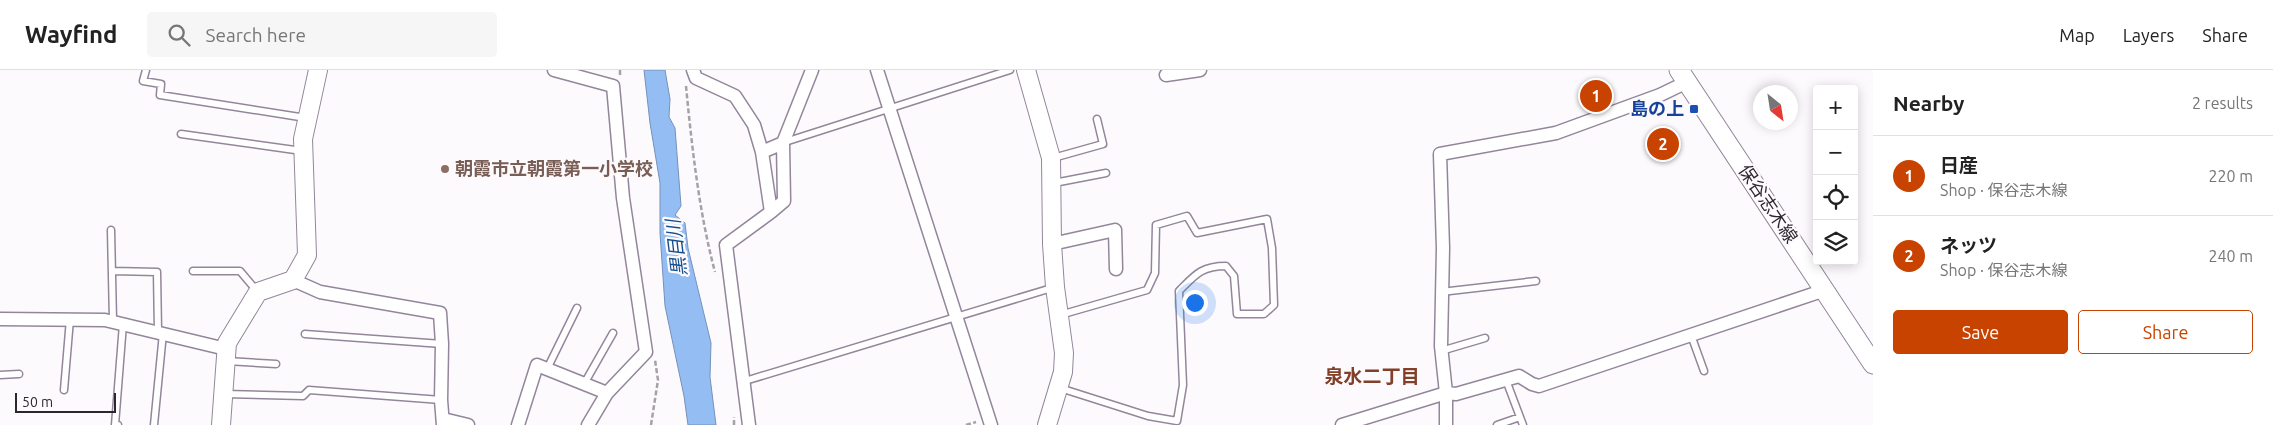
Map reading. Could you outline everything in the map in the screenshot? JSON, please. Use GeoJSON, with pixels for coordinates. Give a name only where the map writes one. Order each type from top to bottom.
{"type":"FeatureCollection","features":[{"type":"Feature","properties":{"kind":"main road","name":"保谷志木線"},"geometry":{"type":"LineString","coordinates":[[1683,76],[1873,364]]}},
{"type":"Feature","properties":{"kind":"street"},"geometry":{"type":"LineString","coordinates":[[221,425],[227,342],[258,292],[293,280],[307,254],[303,139],[318,70]]}},
{"type":"Feature","properties":{"kind":"street"},"geometry":{"type":"LineString","coordinates":[[554,70],[613,86],[623,198],[646,352],[607,393],[588,425]]}},
{"type":"Feature","properties":{"kind":"street"},"geometry":{"type":"LineString","coordinates":[[749,425],[745,381],[726,245],[784,201],[783,143],[812,70]]}},
{"type":"Feature","properties":{"kind":"street"},"geometry":{"type":"LineString","coordinates":[[876,70],[991,425]]}},
{"type":"Feature","properties":{"kind":"street"},"geometry":{"type":"LineString","coordinates":[[1026,70],[1051,158],[1053,184],[1052,244],[1055,287],[1064,353],[1063,372],[1047,425]]}},
{"type":"Feature","properties":{"kind":"street"},"geometry":{"type":"LineString","coordinates":[[1166,75],[1200,70]]}},
{"type":"Feature","properties":{"kind":"street"},"geometry":{"type":"LineString","coordinates":[[689,74],[735,96],[754,125],[762,152],[771,212]]}},
{"type":"Feature","properties":{"kind":"street"},"geometry":{"type":"LineString","coordinates":[[1446,425],[1446,393],[1441,351],[1443,248],[1440,154],[1556,133],[1660,95],[1683,76]]}},
{"type":"Feature","properties":{"kind":"street"},"geometry":{"type":"LineString","coordinates":[[762,152],[783,143]]}},
{"type":"Feature","properties":{"kind":"street"},"geometry":{"type":"LineString","coordinates":[[1052,244],[1114,230],[1116,269]]}},
{"type":"Feature","properties":{"kind":"street"},"geometry":{"type":"LineString","coordinates":[[293,280],[320,292],[440,313],[443,422],[468,425]]}},
{"type":"Feature","properties":{"kind":"street"},"geometry":{"type":"LineString","coordinates":[[1342,425],[1446,393],[1456,394],[1519,376],[1539,386],[1825,290]]}},
{"type":"Feature","properties":{"kind":"street"},"geometry":{"type":"LineString","coordinates":[[0,319],[118,322],[161,333],[226,355]]}},
{"type":"Feature","properties":{"kind":"street"},"geometry":{"type":"LineString","coordinates":[[518,425],[537,365],[607,393]]}},
{"type":"Feature","properties":{"kind":"lane"},"geometry":{"type":"LineString","coordinates":[[146,70],[143,81],[161,84],[160,95],[307,118]]}},
{"type":"Feature","properties":{"kind":"lane"},"geometry":{"type":"LineString","coordinates":[[783,143],[1010,70]]}},
{"type":"Feature","properties":{"kind":"lane"},"geometry":{"type":"LineString","coordinates":[[1051,158],[1103,144],[1098,119]]}},
{"type":"Feature","properties":{"kind":"lane"},"geometry":{"type":"LineString","coordinates":[[182,134],[303,151]]}},
{"type":"Feature","properties":{"kind":"lane"},"geometry":{"type":"LineString","coordinates":[[1053,184],[1106,173]]}},
{"type":"Feature","properties":{"kind":"lane"},"geometry":{"type":"LineString","coordinates":[[1058,388],[1148,416],[1177,420],[1183,385],[1179,291],[1199,271],[1214,266],[1226,266],[1234,276],[1237,314],[1264,314],[1274,304],[1272,248],[1267,219],[1197,233],[1187,216],[1156,225],[1154,273],[1147,290],[1059,315]]}},
{"type":"Feature","properties":{"kind":"lane"},"geometry":{"type":"LineString","coordinates":[[111,230],[118,322],[114,425],[118,425]]}},
{"type":"Feature","properties":{"kind":"lane"},"geometry":{"type":"LineString","coordinates":[[113,271],[157,272],[161,333],[154,425]]}},
{"type":"Feature","properties":{"kind":"lane"},"geometry":{"type":"LineString","coordinates":[[193,271],[240,271],[258,292]]}},
{"type":"Feature","properties":{"kind":"lane"},"geometry":{"type":"LineString","coordinates":[[1441,292],[1536,281]]}},
{"type":"Feature","properties":{"kind":"lane"},"geometry":{"type":"LineString","coordinates":[[745,381],[1055,287]]}},
{"type":"Feature","properties":{"kind":"lane"},"geometry":{"type":"LineString","coordinates":[[546,369],[577,308]]}},
{"type":"Feature","properties":{"kind":"lane"},"geometry":{"type":"LineString","coordinates":[[64,390],[70,320]]}},
{"type":"Feature","properties":{"kind":"lane"},"geometry":{"type":"LineString","coordinates":[[584,384],[613,333]]}},
{"type":"Feature","properties":{"kind":"lane"},"geometry":{"type":"LineString","coordinates":[[305,334],[442,344]]}},
{"type":"Feature","properties":{"kind":"lane"},"geometry":{"type":"LineString","coordinates":[[1691,335],[1704,370]]}},
{"type":"Feature","properties":{"kind":"lane"},"geometry":{"type":"LineString","coordinates":[[1441,351],[1485,338]]}},
{"type":"Feature","properties":{"kind":"lane"},"geometry":{"type":"LineString","coordinates":[[226,355],[276,364]]}},
{"type":"Feature","properties":{"kind":"lane"},"geometry":{"type":"LineString","coordinates":[[0,375],[19,374]]}},
{"type":"Feature","properties":{"kind":"lane"},"geometry":{"type":"LineString","coordinates":[[1506,380],[1523,425]]}},
{"type":"Feature","properties":{"kind":"lane"},"geometry":{"type":"LineString","coordinates":[[223,394],[303,396],[309,390],[441,400]]}},
{"type":"Feature","properties":{"kind":"lane"},"geometry":{"type":"LineString","coordinates":[[1497,425],[1520,417]]}},
{"type":"Feature","properties":{"kind":"path"},"geometry":{"type":"LineString","coordinates":[[689,74],[697,178],[708,247],[717,280]]}},
{"type":"Feature","properties":{"kind":"path"},"geometry":{"type":"LineString","coordinates":[[734,412],[734,425]]}},
{"type":"Feature","properties":{"kind":"water","name":"黒目川"},"geometry":{"type":"Polygon","coordinates":[[[644,70],[665,70],[670,99],[669,117],[675,128],[681,206],[675,215],[685,223],[688,248],[711,343],[710,377],[716,425],[688,425],[684,396],[665,306],[660,233],[660,183],[644,70]]]}},
{"type":"Feature","properties":{"kind":"place","name":"日産"},"geometry":{"type":"Point","coordinates":[1596,96]}},
{"type":"Feature","properties":{"kind":"place","name":"島の上"},"geometry":{"type":"Point","coordinates":[1694,109]}},
{"type":"Feature","properties":{"kind":"place","name":"ネッツ"},"geometry":{"type":"Point","coordinates":[1663,144]}},
{"type":"Feature","properties":{"kind":"place","name":"朝霞市立朝霞第一小学校"},"geometry":{"type":"Point","coordinates":[445,169]}},
{"type":"Feature","properties":{"kind":"district","name":"泉水二丁目"},"geometry":{"type":"Point","coordinates":[1372,376]}}]}
